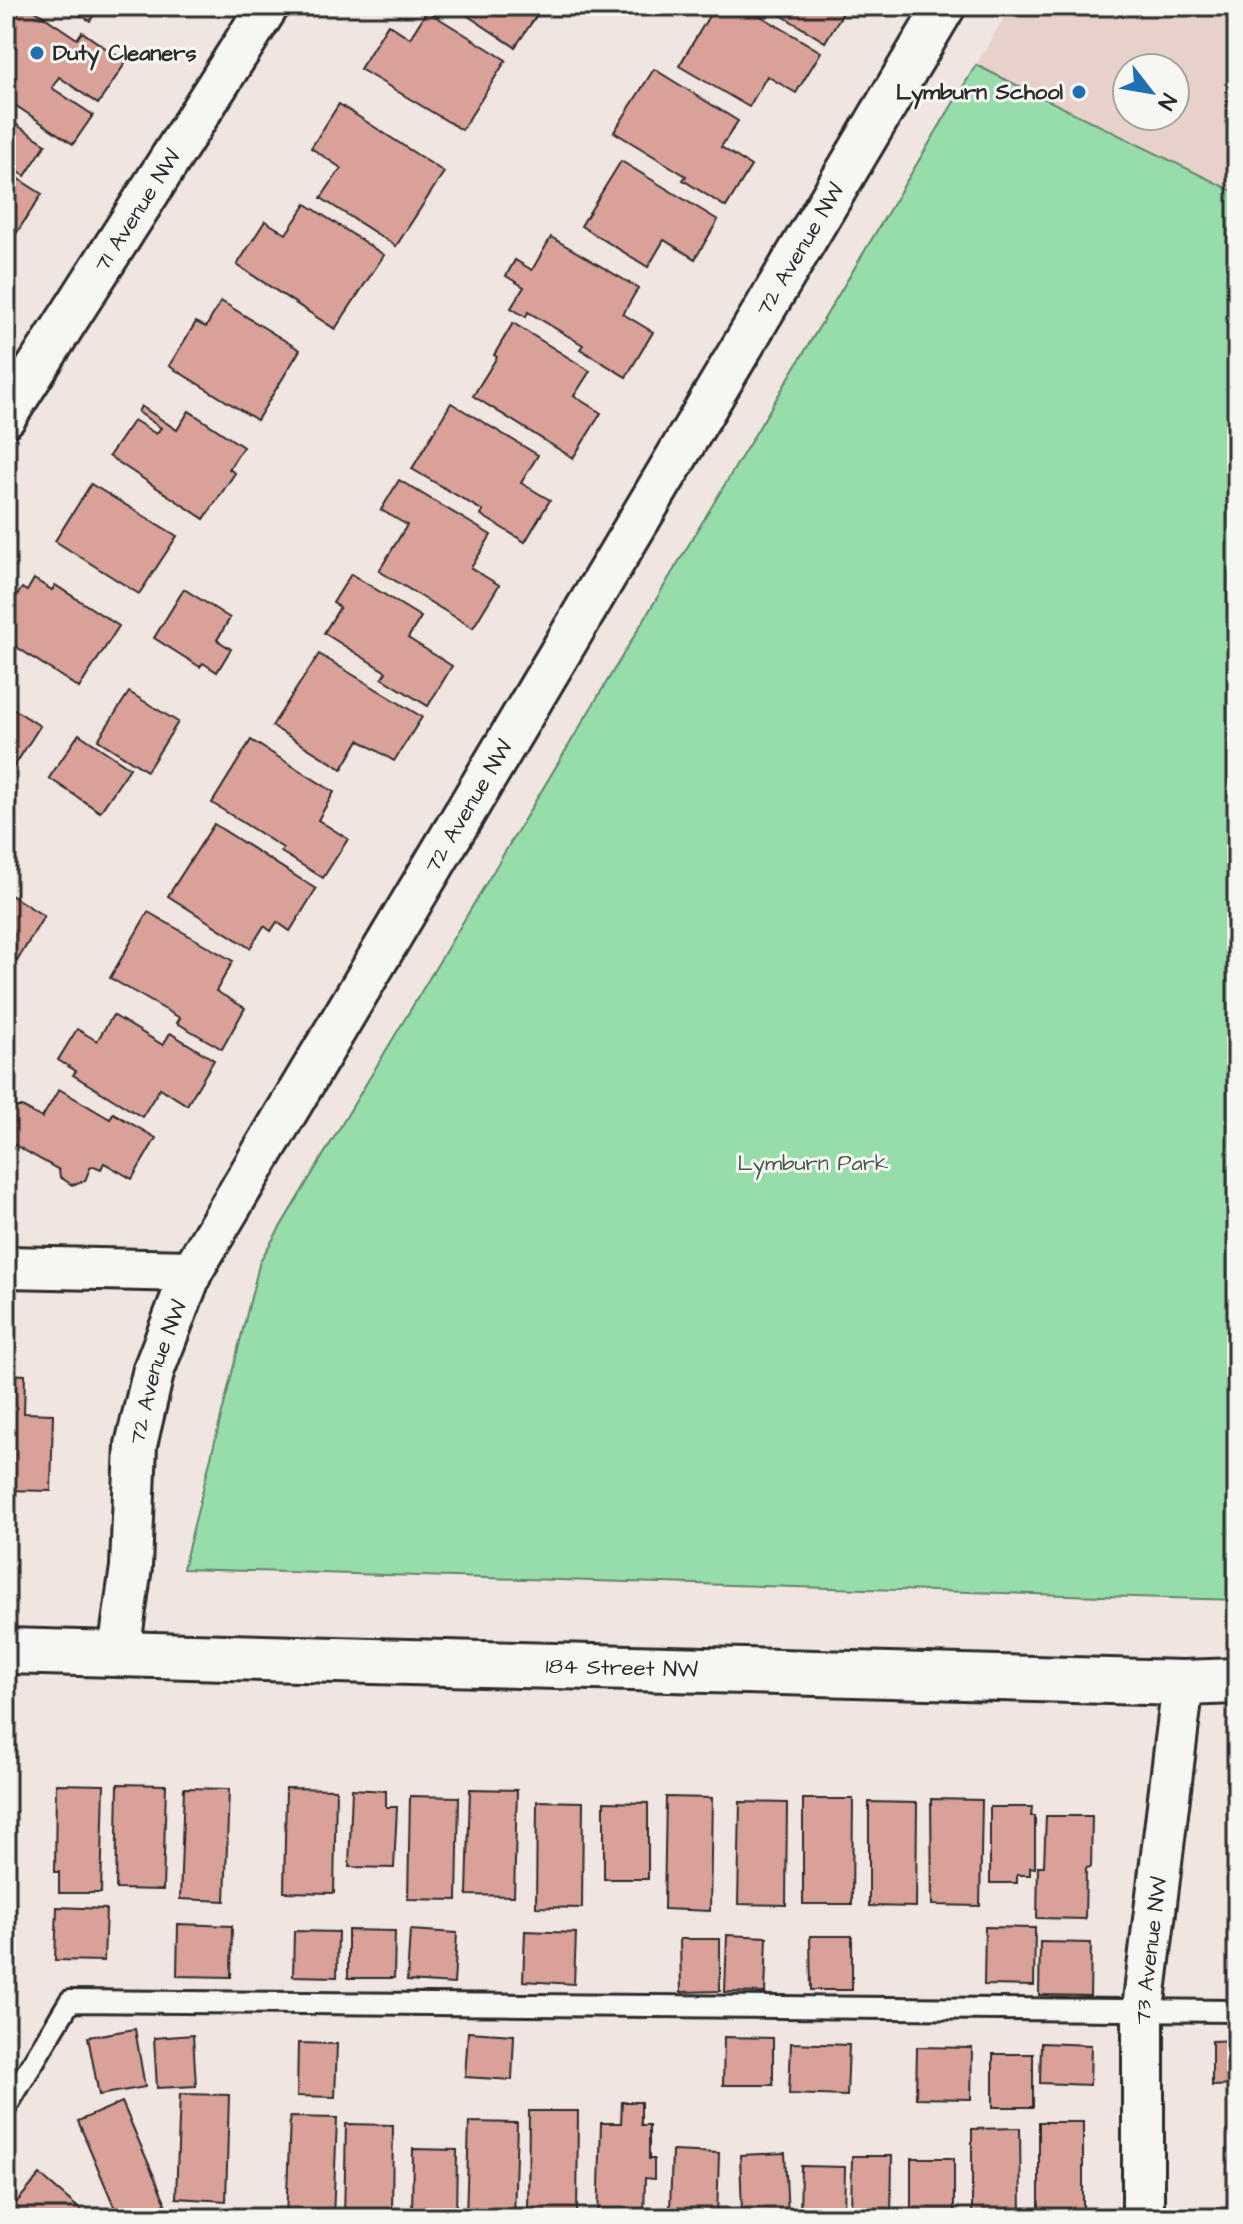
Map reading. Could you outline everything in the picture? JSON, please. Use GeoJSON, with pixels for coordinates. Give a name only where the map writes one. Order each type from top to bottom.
{"type":"FeatureCollection","features":[{"type":"Feature","properties":{"kind":"street","name":"71 Avenue NW"},"geometry":{"type":"LineString","coordinates":[[6,416],[268,6]]}},
{"type":"Feature","properties":{"kind":"street","name":"72 Avenue NW"},"geometry":{"type":"LineString","coordinates":[[119,1652],[131,1567],[136,1445],[154,1369],[192,1271],[945,6]]}},
{"type":"Feature","properties":{"kind":"street"},"geometry":{"type":"LineString","coordinates":[[6,1267],[192,1271]]}},
{"type":"Feature","properties":{"kind":"street","name":"184 Street NW"},"geometry":{"type":"LineString","coordinates":[[6,1651],[1183,1683],[1237,1681]]}},
{"type":"Feature","properties":{"kind":"street","name":"73 Avenue NW"},"geometry":{"type":"LineString","coordinates":[[1143,2218],[1143,2009],[1183,1683]]}},
{"type":"Feature","properties":{"kind":"lane"},"geometry":{"type":"LineString","coordinates":[[6,2107],[70,2001],[1237,2011]]}},
{"type":"Feature","properties":{"kind":"shaded area","name":"Lymburn School"},"geometry":{"type":"Polygon","coordinates":[[[1011,6],[1237,6],[1237,193],[1113,132],[1191,132],[1191,52],[1111,52],[1111,131],[976,65],[1011,6]]]}},
{"type":"Feature","properties":{"kind":"green space","name":"Lymburn Park"},"geometry":{"type":"Polygon","coordinates":[[[976,65],[1237,193],[1237,1600],[183,1569],[260,1261],[976,65]]]}},
{"type":"Feature","properties":{"kind":"building"},"geometry":{"type":"Polygon","coordinates":[[[23,6],[28,6],[77,39],[82,32],[126,62],[98,104],[59,77],[52,88],[93,115],[73,144],[6,99],[6,31],[23,6]]]}},
{"type":"Feature","properties":{"kind":"building"},"geometry":{"type":"Polygon","coordinates":[[[66,6],[100,6],[90,21],[66,6]]]}},
{"type":"Feature","properties":{"kind":"building"},"geometry":{"type":"Polygon","coordinates":[[[453,6],[543,6],[515,47],[453,6]]]}},
{"type":"Feature","properties":{"kind":"building"},"geometry":{"type":"Polygon","coordinates":[[[715,6],[744,6],[821,52],[796,93],[767,76],[749,107],[679,66],[715,6]]]}},
{"type":"Feature","properties":{"kind":"building"},"geometry":{"type":"Polygon","coordinates":[[[776,6],[847,6],[825,42],[781,15],[784,10],[776,6]]]}},
{"type":"Feature","properties":{"kind":"building"},"geometry":{"type":"Polygon","coordinates":[[[427,11],[506,60],[462,130],[360,69],[388,24],[410,38],[427,11]]]}},
{"type":"Feature","properties":{"kind":"building"},"geometry":{"type":"Polygon","coordinates":[[[654,69],[738,121],[721,147],[751,166],[726,207],[683,180],[686,176],[614,132],[654,69]]]}},
{"type":"Feature","properties":{"kind":"building"},"geometry":{"type":"Polygon","coordinates":[[[339,104],[444,172],[396,246],[321,198],[341,168],[311,148],[339,104]]]}},
{"type":"Feature","properties":{"kind":"building"},"geometry":{"type":"Polygon","coordinates":[[[6,118],[46,144],[25,176],[10,166],[6,171],[6,118]]]}},
{"type":"Feature","properties":{"kind":"building"},"geometry":{"type":"Polygon","coordinates":[[[621,161],[718,220],[695,259],[664,240],[648,267],[581,226],[621,161]]]}},
{"type":"Feature","properties":{"kind":"building"},"geometry":{"type":"Polygon","coordinates":[[[6,171],[42,194],[12,240],[6,237],[6,171]]]}},
{"type":"Feature","properties":{"kind":"building"},"geometry":{"type":"Polygon","coordinates":[[[306,204],[384,255],[335,329],[237,265],[265,221],[286,234],[306,204]]]}},
{"type":"Feature","properties":{"kind":"building"},"geometry":{"type":"Polygon","coordinates":[[[551,237],[638,288],[623,314],[653,332],[626,377],[580,349],[583,345],[528,312],[526,317],[511,308],[524,287],[506,276],[515,260],[532,270],[551,237]]]}},
{"type":"Feature","properties":{"kind":"building"},"geometry":{"type":"Polygon","coordinates":[[[221,301],[300,350],[257,420],[169,366],[196,322],[206,327],[221,301]]]}},
{"type":"Feature","properties":{"kind":"building"},"geometry":{"type":"Polygon","coordinates":[[[513,323],[590,371],[574,396],[601,413],[573,458],[473,396],[513,323]]]}},
{"type":"Feature","properties":{"kind":"building"},"geometry":{"type":"Polygon","coordinates":[[[451,403],[538,455],[521,483],[550,500],[525,542],[481,515],[483,511],[412,469],[451,403]]]}},
{"type":"Feature","properties":{"kind":"building"},"geometry":{"type":"Polygon","coordinates":[[[141,406],[177,430],[189,411],[243,447],[229,469],[235,473],[204,519],[109,456],[134,420],[156,434],[161,428],[138,412],[141,406]]]}},
{"type":"Feature","properties":{"kind":"building"},"geometry":{"type":"Polygon","coordinates":[[[399,480],[491,535],[471,568],[499,585],[473,628],[379,571],[407,525],[381,510],[399,480]]]}},
{"type":"Feature","properties":{"kind":"building"},"geometry":{"type":"Polygon","coordinates":[[[91,484],[177,536],[139,594],[55,541],[91,484]]]}},
{"type":"Feature","properties":{"kind":"building"},"geometry":{"type":"Polygon","coordinates":[[[351,574],[421,617],[408,638],[452,666],[428,706],[382,678],[386,672],[324,633],[340,607],[333,603],[351,574]]]}},
{"type":"Feature","properties":{"kind":"building"},"geometry":{"type":"Polygon","coordinates":[[[34,579],[52,590],[55,585],[119,626],[79,688],[6,640],[6,612],[22,588],[27,591],[34,579]]]}},
{"type":"Feature","properties":{"kind":"building"},"geometry":{"type":"Polygon","coordinates":[[[184,589],[230,618],[217,640],[231,649],[217,672],[203,663],[200,667],[154,638],[184,589]]]}},
{"type":"Feature","properties":{"kind":"building"},"geometry":{"type":"Polygon","coordinates":[[[319,654],[422,717],[394,761],[359,740],[342,769],[272,726],[319,654]]]}},
{"type":"Feature","properties":{"kind":"building"},"geometry":{"type":"Polygon","coordinates":[[[129,692],[178,722],[147,771],[98,740],[129,692]]]}},
{"type":"Feature","properties":{"kind":"building"},"geometry":{"type":"Polygon","coordinates":[[[6,704],[40,726],[6,779],[6,704]]]}},
{"type":"Feature","properties":{"kind":"building"},"geometry":{"type":"Polygon","coordinates":[[[79,734],[130,768],[100,812],[49,778],[79,734]]]}},
{"type":"Feature","properties":{"kind":"building"},"geometry":{"type":"Polygon","coordinates":[[[251,740],[334,792],[318,820],[348,839],[323,878],[281,852],[283,848],[212,803],[251,740]]]}},
{"type":"Feature","properties":{"kind":"building"},"geometry":{"type":"Polygon","coordinates":[[[214,824],[316,889],[290,931],[277,922],[271,931],[264,926],[250,948],[168,896],[214,824]]]}},
{"type":"Feature","properties":{"kind":"building"},"geometry":{"type":"Polygon","coordinates":[[[6,892],[44,916],[17,961],[6,954],[6,892]]]}},
{"type":"Feature","properties":{"kind":"building"},"geometry":{"type":"Polygon","coordinates":[[[148,912],[233,961],[216,991],[245,1008],[222,1049],[177,1023],[180,1018],[110,978],[148,912]]]}},
{"type":"Feature","properties":{"kind":"building"},"geometry":{"type":"Polygon","coordinates":[[[113,1015],[163,1045],[170,1033],[214,1060],[187,1105],[160,1088],[142,1117],[73,1075],[76,1071],[58,1060],[77,1029],[97,1041],[113,1015]]]}},
{"type":"Feature","properties":{"kind":"building"},"geometry":{"type":"Polygon","coordinates":[[[59,1089],[110,1119],[113,1113],[156,1138],[132,1179],[104,1163],[101,1169],[90,1168],[85,1181],[72,1185],[60,1177],[59,1170],[6,1140],[6,1111],[12,1107],[22,1107],[42,1118],[59,1089]]]}},
{"type":"Feature","properties":{"kind":"building"},"geometry":{"type":"Polygon","coordinates":[[[6,1374],[25,1375],[24,1413],[53,1414],[51,1491],[6,1490],[6,1374]]]}},
{"type":"Feature","properties":{"kind":"building"},"geometry":{"type":"Polygon","coordinates":[[[56,1784],[104,1785],[101,1893],[59,1893],[59,1872],[55,1872],[56,1784]]]}},
{"type":"Feature","properties":{"kind":"building"},"geometry":{"type":"Polygon","coordinates":[[[118,1784],[166,1785],[163,1890],[116,1889],[118,1784]]]}},
{"type":"Feature","properties":{"kind":"building"},"geometry":{"type":"Polygon","coordinates":[[[184,1788],[229,1789],[225,1901],[180,1899],[184,1788]]]}},
{"type":"Feature","properties":{"kind":"building"},"geometry":{"type":"Polygon","coordinates":[[[286,1788],[336,1789],[334,1893],[284,1892],[286,1788]]]}},
{"type":"Feature","properties":{"kind":"building"},"geometry":{"type":"Polygon","coordinates":[[[352,1789],[386,1791],[386,1807],[397,1807],[394,1868],[349,1867],[352,1789]]]}},
{"type":"Feature","properties":{"kind":"building"},"geometry":{"type":"Polygon","coordinates":[[[470,1789],[517,1790],[514,1896],[467,1895],[470,1789]]]}},
{"type":"Feature","properties":{"kind":"building"},"geometry":{"type":"Polygon","coordinates":[[[410,1796],[459,1797],[457,1900],[408,1899],[410,1796]]]}},
{"type":"Feature","properties":{"kind":"building"},"geometry":{"type":"Polygon","coordinates":[[[666,1797],[712,1798],[710,1911],[664,1909],[666,1797]]]}},
{"type":"Feature","properties":{"kind":"building"},"geometry":{"type":"Polygon","coordinates":[[[803,1799],[853,1799],[852,1904],[803,1904],[803,1799]]]}},
{"type":"Feature","properties":{"kind":"building"},"geometry":{"type":"Polygon","coordinates":[[[931,1799],[982,1800],[980,1906],[932,1905],[931,1799]]]}},
{"type":"Feature","properties":{"kind":"building"},"geometry":{"type":"Polygon","coordinates":[[[537,1801],[583,1802],[582,1908],[536,1907],[537,1801]]]}},
{"type":"Feature","properties":{"kind":"building"},"geometry":{"type":"Polygon","coordinates":[[[604,1802],[648,1803],[648,1879],[604,1879],[604,1802]]]}},
{"type":"Feature","properties":{"kind":"building"},"geometry":{"type":"Polygon","coordinates":[[[740,1802],[787,1803],[786,1905],[738,1904],[740,1802]]]}},
{"type":"Feature","properties":{"kind":"building"},"geometry":{"type":"Polygon","coordinates":[[[869,1802],[917,1803],[916,1907],[869,1906],[869,1802]]]}},
{"type":"Feature","properties":{"kind":"building"},"geometry":{"type":"Polygon","coordinates":[[[990,1807],[1032,1807],[1031,1816],[1035,1816],[1035,1868],[1030,1867],[1030,1875],[1017,1875],[1017,1883],[990,1883],[990,1807]]]}},
{"type":"Feature","properties":{"kind":"building"},"geometry":{"type":"Polygon","coordinates":[[[1046,1816],[1092,1816],[1091,1867],[1086,1868],[1085,1919],[1037,1918],[1038,1866],[1044,1866],[1046,1816]]]}},
{"type":"Feature","properties":{"kind":"building"},"geometry":{"type":"Polygon","coordinates":[[[57,1907],[106,1909],[104,1961],[55,1960],[57,1907]]]}},
{"type":"Feature","properties":{"kind":"building"},"geometry":{"type":"Polygon","coordinates":[[[178,1924],[232,1926],[231,1977],[177,1976],[178,1924]]]}},
{"type":"Feature","properties":{"kind":"building"},"geometry":{"type":"Polygon","coordinates":[[[985,1927],[1035,1928],[1034,1986],[984,1985],[985,1927]]]}},
{"type":"Feature","properties":{"kind":"building"},"geometry":{"type":"Polygon","coordinates":[[[348,1930],[395,1931],[394,1978],[348,1978],[348,1930]]]}},
{"type":"Feature","properties":{"kind":"building"},"geometry":{"type":"Polygon","coordinates":[[[410,1930],[457,1933],[454,1984],[407,1981],[410,1930]]]}},
{"type":"Feature","properties":{"kind":"building"},"geometry":{"type":"Polygon","coordinates":[[[294,1931],[338,1932],[337,1977],[293,1976],[294,1931]]]}},
{"type":"Feature","properties":{"kind":"building"},"geometry":{"type":"Polygon","coordinates":[[[525,1931],[576,1933],[574,1984],[523,1981],[525,1931]]]}},
{"type":"Feature","properties":{"kind":"building"},"geometry":{"type":"Polygon","coordinates":[[[727,1935],[767,1937],[765,1993],[725,1992],[727,1935]]]}},
{"type":"Feature","properties":{"kind":"building"},"geometry":{"type":"Polygon","coordinates":[[[810,1936],[852,1936],[852,1990],[811,1990],[810,1936]]]}},
{"type":"Feature","properties":{"kind":"building"},"geometry":{"type":"Polygon","coordinates":[[[680,1939],[720,1939],[720,1991],[681,1992],[680,1939]]]}},
{"type":"Feature","properties":{"kind":"building"},"geometry":{"type":"Polygon","coordinates":[[[1040,1942],[1091,1943],[1090,1996],[1039,1995],[1040,1942]]]}},
{"type":"Feature","properties":{"kind":"building"},"geometry":{"type":"Polygon","coordinates":[[[135,2029],[145,2087],[99,2095],[88,2037],[135,2029]]]}},
{"type":"Feature","properties":{"kind":"building"},"geometry":{"type":"Polygon","coordinates":[[[468,2032],[514,2035],[512,2080],[465,2077],[468,2032]]]}},
{"type":"Feature","properties":{"kind":"building"},"geometry":{"type":"Polygon","coordinates":[[[193,2035],[196,2086],[157,2088],[154,2038],[193,2035]]]}},
{"type":"Feature","properties":{"kind":"building"},"geometry":{"type":"Polygon","coordinates":[[[724,2037],[773,2038],[773,2085],[723,2085],[724,2037]]]}},
{"type":"Feature","properties":{"kind":"building"},"geometry":{"type":"Polygon","coordinates":[[[1237,2040],[1237,2085],[1212,2086],[1212,2041],[1237,2040]]]}},
{"type":"Feature","properties":{"kind":"building"},"geometry":{"type":"Polygon","coordinates":[[[298,2043],[337,2044],[335,2097],[297,2096],[298,2043]]]}},
{"type":"Feature","properties":{"kind":"building"},"geometry":{"type":"Polygon","coordinates":[[[791,2043],[849,2045],[847,2096],[789,2094],[791,2043]]]}},
{"type":"Feature","properties":{"kind":"building"},"geometry":{"type":"Polygon","coordinates":[[[1041,2043],[1091,2045],[1090,2085],[1040,2083],[1041,2043]]]}},
{"type":"Feature","properties":{"kind":"building"},"geometry":{"type":"Polygon","coordinates":[[[917,2047],[972,2048],[971,2099],[916,2098],[917,2047]]]}},
{"type":"Feature","properties":{"kind":"building"},"geometry":{"type":"Polygon","coordinates":[[[993,2054],[1033,2054],[1033,2107],[993,2107],[993,2054]]]}},
{"type":"Feature","properties":{"kind":"building"},"geometry":{"type":"Polygon","coordinates":[[[180,2094],[229,2095],[226,2201],[176,2198],[180,2094]]]}},
{"type":"Feature","properties":{"kind":"building"},"geometry":{"type":"Polygon","coordinates":[[[122,2102],[166,2204],[132,2218],[119,2218],[78,2121],[122,2102]]]}},
{"type":"Feature","properties":{"kind":"building"},"geometry":{"type":"Polygon","coordinates":[[[622,2102],[641,2102],[641,2125],[649,2125],[649,2159],[654,2159],[654,2179],[645,2178],[644,2218],[598,2218],[601,2123],[621,2123],[622,2102]]]}},
{"type":"Feature","properties":{"kind":"building"},"geometry":{"type":"Polygon","coordinates":[[[529,2111],[578,2111],[577,2218],[528,2218],[529,2111]]]}},
{"type":"Feature","properties":{"kind":"building"},"geometry":{"type":"Polygon","coordinates":[[[1233,2115],[1237,2115],[1237,2218],[1233,2218],[1233,2115]]]}},
{"type":"Feature","properties":{"kind":"building"},"geometry":{"type":"Polygon","coordinates":[[[290,2117],[337,2118],[333,2218],[286,2218],[290,2117]]]}},
{"type":"Feature","properties":{"kind":"building"},"geometry":{"type":"Polygon","coordinates":[[[469,2122],[517,2123],[514,2218],[466,2218],[469,2122]]]}},
{"type":"Feature","properties":{"kind":"building"},"geometry":{"type":"Polygon","coordinates":[[[1039,2122],[1083,2122],[1083,2218],[1039,2218],[1039,2122]]]}},
{"type":"Feature","properties":{"kind":"building"},"geometry":{"type":"Polygon","coordinates":[[[346,2124],[393,2125],[392,2218],[344,2218],[346,2124]]]}},
{"type":"Feature","properties":{"kind":"building"},"geometry":{"type":"Polygon","coordinates":[[[1020,2128],[1021,2218],[972,2218],[972,2129],[1020,2128]]]}},
{"type":"Feature","properties":{"kind":"building"},"geometry":{"type":"Polygon","coordinates":[[[413,2149],[457,2150],[456,2218],[412,2218],[413,2149]]]}},
{"type":"Feature","properties":{"kind":"building"},"geometry":{"type":"Polygon","coordinates":[[[672,2151],[719,2153],[717,2218],[666,2218],[666,2211],[670,2211],[672,2151]]]}},
{"type":"Feature","properties":{"kind":"building"},"geometry":{"type":"Polygon","coordinates":[[[785,2153],[788,2218],[731,2218],[732,2211],[742,2212],[740,2155],[785,2153]]]}},
{"type":"Feature","properties":{"kind":"building"},"geometry":{"type":"Polygon","coordinates":[[[852,2156],[892,2156],[891,2218],[851,2218],[852,2156]]]}},
{"type":"Feature","properties":{"kind":"building"},"geometry":{"type":"Polygon","coordinates":[[[911,2158],[954,2158],[954,2218],[911,2218],[911,2158]]]}},
{"type":"Feature","properties":{"kind":"building"},"geometry":{"type":"Polygon","coordinates":[[[801,2166],[845,2167],[844,2218],[800,2218],[801,2166]]]}},
{"type":"Feature","properties":{"kind":"building"},"geometry":{"type":"Polygon","coordinates":[[[40,2175],[90,2218],[15,2218],[8,2212],[40,2175]]]}},
{"type":"Feature","properties":{"kind":"place","name":"Duty Cleaners"},"geometry":{"type":"Point","coordinates":[37,53]}},
{"type":"Feature","properties":{"kind":"place","name":"Lymburn School"},"geometry":{"type":"Point","coordinates":[1079,92]}}]}
